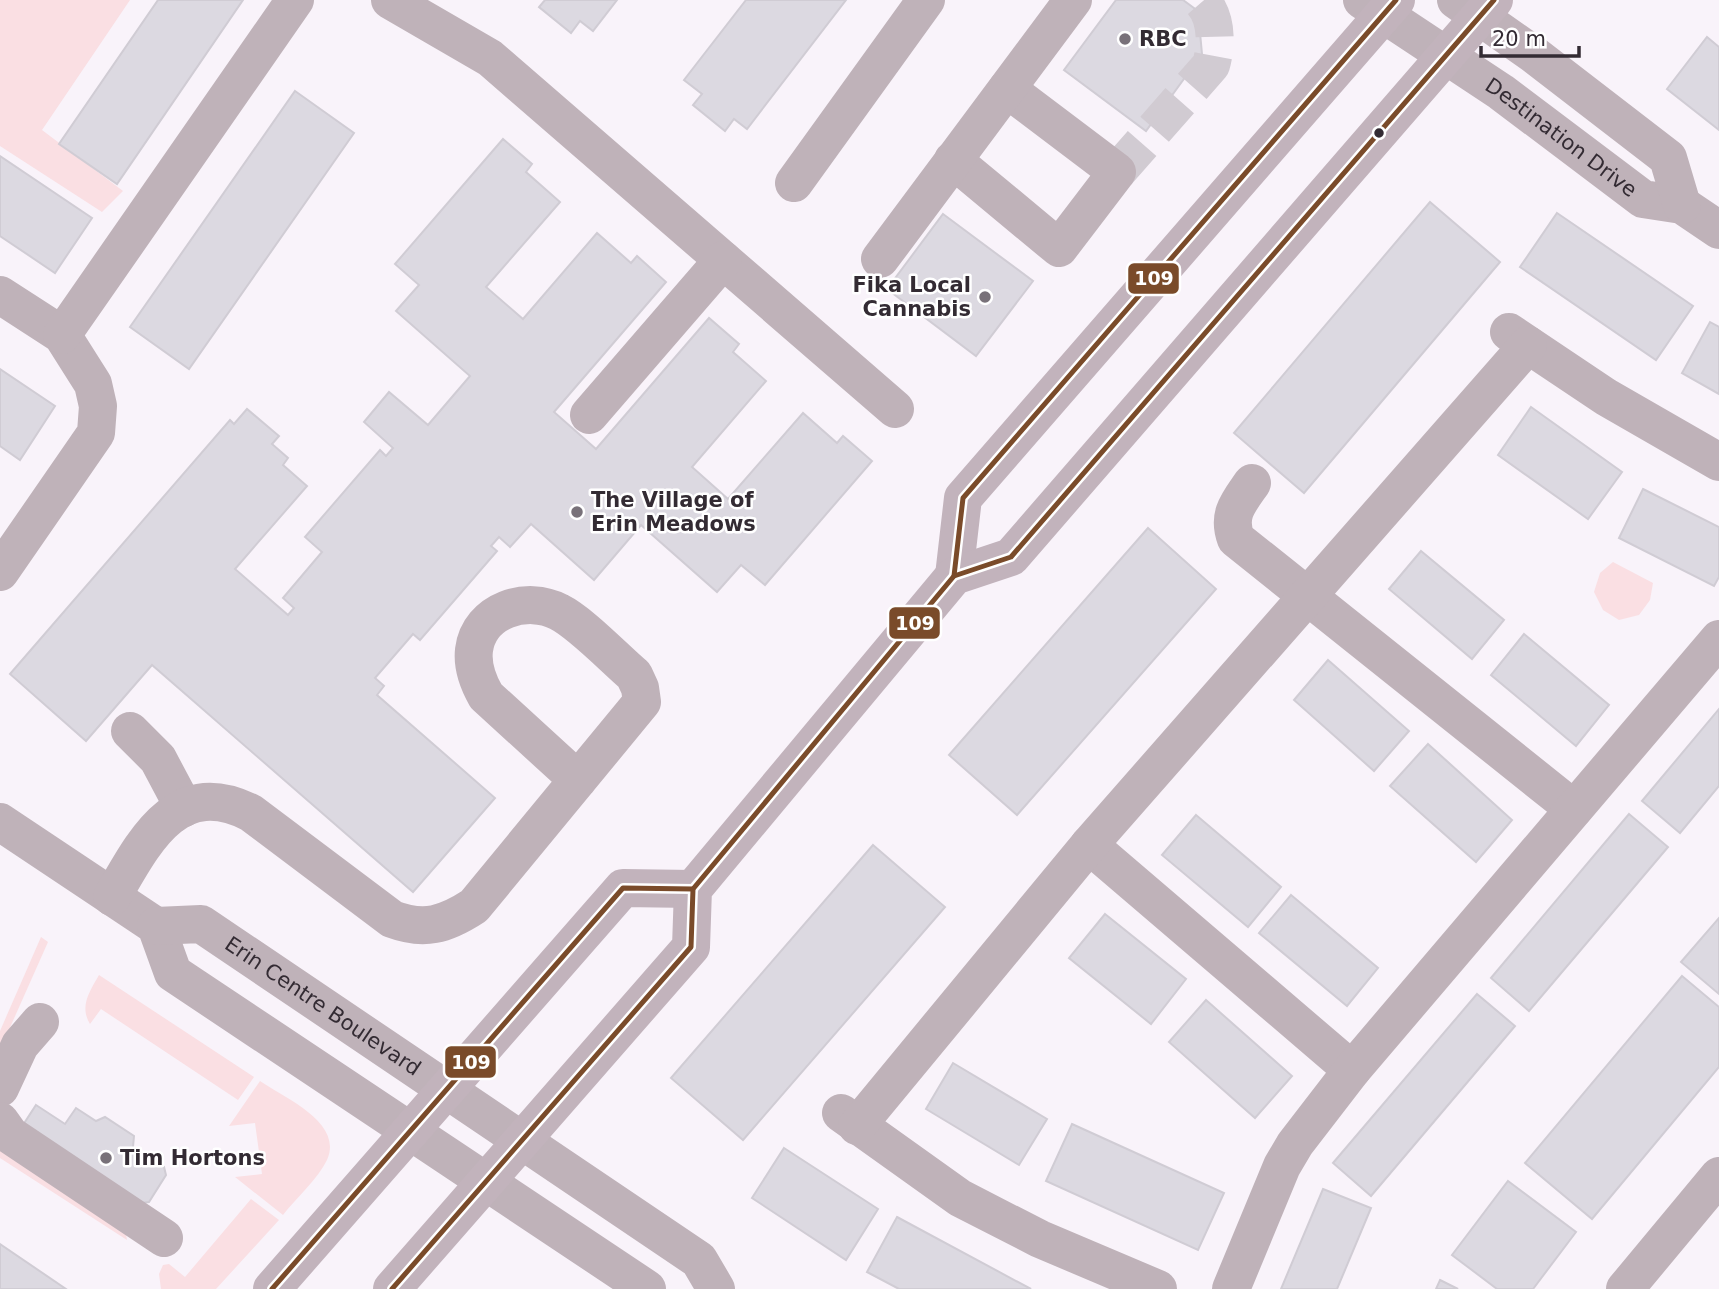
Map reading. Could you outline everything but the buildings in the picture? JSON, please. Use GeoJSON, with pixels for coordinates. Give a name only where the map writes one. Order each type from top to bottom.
{"type":"FeatureCollection","features":[{"type":"Feature","properties":{"kind":"main road"},"geometry":{"type":"LineString","coordinates":[[954,576],[963,498],[1380,5]]}},
{"type":"Feature","properties":{"kind":"main road"},"geometry":{"type":"LineString","coordinates":[[393,1289],[691,947],[693,889],[954,576],[1011,556],[1446,56],[1477,6]]}},
{"type":"Feature","properties":{"kind":"main road"},"geometry":{"type":"LineString","coordinates":[[272,1289],[623,888],[693,889]]}},
{"type":"Feature","properties":{"kind":"street"},"geometry":{"type":"LineString","coordinates":[[62,335],[295,0]]}},
{"type":"Feature","properties":{"kind":"street"},"geometry":{"type":"LineString","coordinates":[[794,183],[926,0]]}},
{"type":"Feature","properties":{"kind":"street"},"geometry":{"type":"LineString","coordinates":[[880,258],[1073,0]]}},
{"type":"Feature","properties":{"kind":"street","name":"Destination Drive"},"geometry":{"type":"LineString","coordinates":[[1380,5],[1643,199],[1682,205],[1719,230]]}},
{"type":"Feature","properties":{"kind":"street"},"geometry":{"type":"LineString","coordinates":[[413,6],[490,58],[895,409]]}},
{"type":"Feature","properties":{"kind":"street"},"geometry":{"type":"LineString","coordinates":[[1477,6],[1668,158],[1682,205]]}},
{"type":"Feature","properties":{"kind":"street"},"geometry":{"type":"LineString","coordinates":[[953,160],[1059,248],[1117,172],[1007,89]]}},
{"type":"Feature","properties":{"kind":"street"},"geometry":{"type":"LineString","coordinates":[[589,415],[723,260]]}},
{"type":"Feature","properties":{"kind":"street"},"geometry":{"type":"LineString","coordinates":[[0,295],[62,335],[93,384],[99,406],[96,433],[0,572]]}},
{"type":"Feature","properties":{"kind":"street"},"geometry":{"type":"LineString","coordinates":[[1158,1289],[1040,1239],[960,1198],[849,1119],[1310,595],[1519,338],[1606,397],[1719,462]]}},
{"type":"Feature","properties":{"kind":"street"},"geometry":{"type":"LineString","coordinates":[[1252,484],[1233,510],[1231,527],[1236,539],[1310,595],[1574,809]]}},
{"type":"Feature","properties":{"kind":"street"},"geometry":{"type":"LineString","coordinates":[[112,897],[149,834],[184,808],[204,801],[229,802],[251,813],[392,919],[411,926],[443,924],[474,906],[636,711],[642,702],[634,675],[560,612],[535,603],[497,614],[481,631],[474,648],[478,681],[486,696],[578,780]]}},
{"type":"Feature","properties":{"kind":"street"},"geometry":{"type":"LineString","coordinates":[[1231,1289],[1282,1166],[1295,1144],[1352,1070],[1719,639]]}},
{"type":"Feature","properties":{"kind":"street"},"geometry":{"type":"LineString","coordinates":[[131,731],[158,759],[184,808]]}},
{"type":"Feature","properties":{"kind":"street"},"geometry":{"type":"LineString","coordinates":[[0,822],[156,926],[173,972],[647,1289]]}},
{"type":"Feature","properties":{"kind":"street"},"geometry":{"type":"LineString","coordinates":[[1089,845],[1352,1070]]}},
{"type":"Feature","properties":{"kind":"street","name":"Erin Centre Boulevard"},"geometry":{"type":"LineString","coordinates":[[156,926],[201,924],[699,1260],[716,1289]]}},
{"type":"Feature","properties":{"kind":"street"},"geometry":{"type":"LineString","coordinates":[[0,1088],[20,1045],[40,1023]]}},
{"type":"Feature","properties":{"kind":"street"},"geometry":{"type":"LineString","coordinates":[[0,1121],[10,1135],[164,1238]]}},
{"type":"Feature","properties":{"kind":"street"},"geometry":{"type":"LineString","coordinates":[[1625,1289],[1719,1176]]}},
{"type":"Feature","properties":{"kind":"shaded area"},"geometry":{"type":"Polygon","coordinates":[[[0,0],[130,0],[42,130],[123,191],[102,212],[0,146],[0,0]]]}},
{"type":"Feature","properties":{"kind":"shaded area"},"geometry":{"type":"Polygon","coordinates":[[[1613,562],[1653,583],[1650,600],[1639,615],[1619,620],[1603,610],[1594,592],[1600,573],[1613,562]]]}},
{"type":"Feature","properties":{"kind":"shaded area"},"geometry":{"type":"Polygon","coordinates":[[[41,937],[48,942],[0,1050],[0,1031],[41,937]]]}},
{"type":"Feature","properties":{"kind":"shaded area"},"geometry":{"type":"Polygon","coordinates":[[[99,975],[254,1077],[238,1100],[101,1009],[90,1024],[86,1005],[99,975]]]}},
{"type":"Feature","properties":{"kind":"shaded area"},"geometry":{"type":"Polygon","coordinates":[[[260,1081],[296,1103],[320,1123],[330,1146],[323,1167],[283,1215],[235,1177],[262,1174],[255,1123],[229,1126],[260,1081]]]}},
{"type":"Feature","properties":{"kind":"shaded area"},"geometry":{"type":"Polygon","coordinates":[[[0,1139],[124,1222],[127,1240],[0,1158],[0,1139]]]}},
{"type":"Feature","properties":{"kind":"shaded area"},"geometry":{"type":"Polygon","coordinates":[[[251,1199],[279,1220],[216,1289],[161,1289],[159,1274],[163,1265],[169,1264],[185,1277],[251,1199]]]}},
{"type":"Feature","properties":{"kind":"tunnel"},"geometry":{"type":"LineString","coordinates":[[1117,172],[1211,65],[1214,48],[1213,22],[1201,0]]}},
{"type":"Feature","properties":{"kind":"transit line","name":"109"},"geometry":{"type":"LineString","coordinates":[[954,576],[963,498],[1396,0]]}},
{"type":"Feature","properties":{"kind":"transit line","name":"109"},"geometry":{"type":"LineString","coordinates":[[392,1289],[691,947],[693,889],[954,576],[1011,557],[1494,0]]}},
{"type":"Feature","properties":{"kind":"transit line","name":"109"},"geometry":{"type":"LineString","coordinates":[[272,1289],[623,888],[693,889]]}},
{"type":"Feature","properties":{"kind":"place","name":"RBC"},"geometry":{"type":"Point","coordinates":[1125,39]}},
{"type":"Feature","properties":{"kind":"place","name":"Fika Local Cannabis"},"geometry":{"type":"Point","coordinates":[985,297]}},
{"type":"Feature","properties":{"kind":"place","name":"The Village of Erin Meadows"},"geometry":{"type":"Point","coordinates":[577,512]}},
{"type":"Feature","properties":{"kind":"place","name":"Tim Hortons"},"geometry":{"type":"Point","coordinates":[106,1158]}}]}
